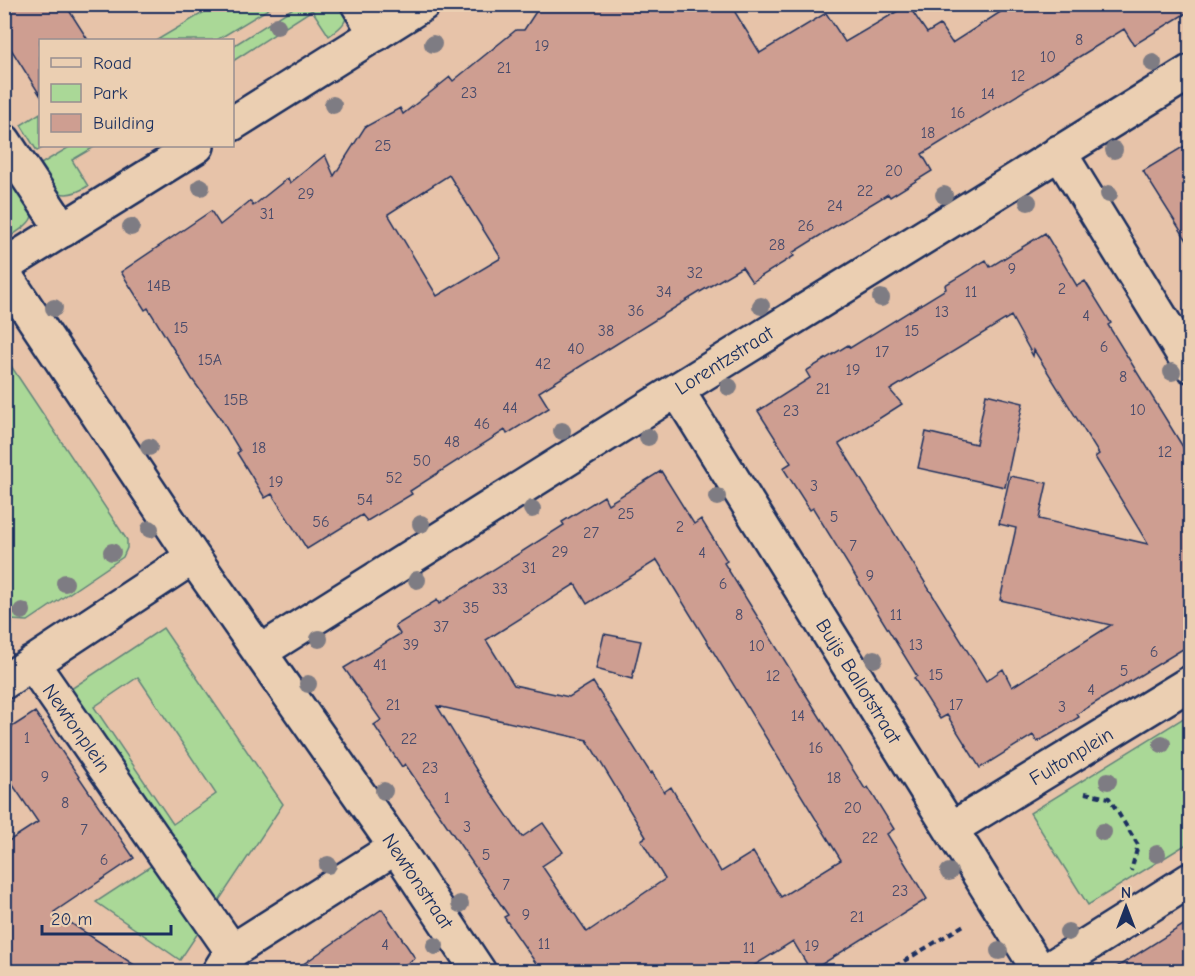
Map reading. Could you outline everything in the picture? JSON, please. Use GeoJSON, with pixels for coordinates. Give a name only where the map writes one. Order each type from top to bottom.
{"type":"FeatureCollection","features":[{"type":"Feature","properties":{"kind":"street"},"geometry":{"type":"LineString","coordinates":[[358,4],[376,34]]}},
{"type":"Feature","properties":{"kind":"street"},"geometry":{"type":"LineString","coordinates":[[234,123],[423,4]]}},
{"type":"Feature","properties":{"kind":"street","name":"Lorentzstraat"},"geometry":{"type":"LineString","coordinates":[[260,652],[676,390],[1191,72]]}},
{"type":"Feature","properties":{"kind":"street"},"geometry":{"type":"LineString","coordinates":[[4,141],[63,230]]}},
{"type":"Feature","properties":{"kind":"street"},"geometry":{"type":"LineString","coordinates":[[4,266],[195,147]]}},
{"type":"Feature","properties":{"kind":"street"},"geometry":{"type":"LineString","coordinates":[[1059,152],[1191,365]]}},
{"type":"Feature","properties":{"kind":"street"},"geometry":{"type":"LineString","coordinates":[[4,274],[193,557],[260,652]]}},
{"type":"Feature","properties":{"kind":"street","name":"Buijs Ballotstraat"},"geometry":{"type":"LineString","coordinates":[[676,390],[1042,972]]}},
{"type":"Feature","properties":{"kind":"street","name":"Newtonplein"},"geometry":{"type":"LineString","coordinates":[[193,557],[32,663],[225,961]]}},
{"type":"Feature","properties":{"kind":"street","name":"Newtonstraat"},"geometry":{"type":"LineString","coordinates":[[260,652],[396,847],[479,972]]}},
{"type":"Feature","properties":{"kind":"street"},"geometry":{"type":"LineString","coordinates":[[4,682],[32,663]]}},
{"type":"Feature","properties":{"kind":"street","name":"Fultonplein"},"geometry":{"type":"LineString","coordinates":[[951,829],[1191,683]]}},
{"type":"Feature","properties":{"kind":"street"},"geometry":{"type":"LineString","coordinates":[[225,961],[396,847]]}},
{"type":"Feature","properties":{"kind":"street"},"geometry":{"type":"LineString","coordinates":[[1042,972],[1191,880]]}},
{"type":"Feature","properties":{"kind":"path"},"geometry":{"type":"LineString","coordinates":[[1028,782],[1109,798],[1138,845],[1116,927]]}},
{"type":"Feature","properties":{"kind":"path"},"geometry":{"type":"LineString","coordinates":[[886,972],[999,904]]}},
{"type":"Feature","properties":{"kind":"green space"},"geometry":{"type":"Polygon","coordinates":[[[216,5],[275,5],[219,39],[159,39],[216,5]]]}},
{"type":"Feature","properties":{"kind":"green space"},"geometry":{"type":"Polygon","coordinates":[[[298,5],[347,5],[346,19],[329,36],[312,10],[234,60],[234,45],[298,5]]]}},
{"type":"Feature","properties":{"kind":"green space"},"geometry":{"type":"Polygon","coordinates":[[[39,114],[39,147],[44,147],[37,151],[21,125],[39,114]]]}},
{"type":"Feature","properties":{"kind":"green space"},"geometry":{"type":"Polygon","coordinates":[[[69,147],[94,147],[72,160],[88,186],[70,194],[57,192],[34,168],[69,147]]]}},
{"type":"Feature","properties":{"kind":"green space"},"geometry":{"type":"Polygon","coordinates":[[[14,180],[31,209],[32,215],[26,225],[5,240],[5,186],[14,180]]]}},
{"type":"Feature","properties":{"kind":"green space"},"geometry":{"type":"Polygon","coordinates":[[[5,357],[127,540],[127,548],[123,557],[28,621],[10,620],[5,612],[5,357]]]}},
{"type":"Feature","properties":{"kind":"green space"},"geometry":{"type":"Polygon","coordinates":[[[163,628],[283,804],[216,905],[71,689],[163,628]],[[138,677],[94,707],[173,824],[216,794],[138,677]]]}},
{"type":"Feature","properties":{"kind":"green space"},"geometry":{"type":"Polygon","coordinates":[[[1190,714],[1190,842],[1088,905],[1030,813],[1190,714]]]}},
{"type":"Feature","properties":{"kind":"green space"},"geometry":{"type":"Polygon","coordinates":[[[157,862],[202,927],[180,960],[96,902],[157,862]]]}},
{"type":"Feature","properties":{"kind":"building"},"geometry":{"type":"Polygon","coordinates":[[[4,4],[65,4],[87,39],[39,39],[39,93],[4,38],[4,4]]]}},
{"type":"Feature","properties":{"kind":"building"},"geometry":{"type":"Polygon","coordinates":[[[563,4],[730,4],[760,53],[826,13],[845,42],[908,5],[927,33],[940,25],[952,43],[1013,4],[1191,4],[1191,10],[1134,45],[1124,29],[922,154],[932,171],[890,197],[888,194],[840,223],[792,253],[794,256],[752,282],[742,267],[700,292],[539,392],[549,408],[507,434],[505,430],[410,491],[412,494],[367,521],[362,515],[307,549],[272,494],[265,498],[237,453],[240,451],[219,416],[192,379],[148,308],[145,310],[121,272],[211,211],[220,225],[250,201],[253,206],[288,178],[290,183],[325,155],[334,176],[365,127],[400,108],[403,114],[450,77],[453,81],[516,30],[524,30],[539,7],[561,7],[563,4]],[[449,175],[388,214],[437,296],[501,258],[449,175]]]}},
{"type":"Feature","properties":{"kind":"building"},"geometry":{"type":"Polygon","coordinates":[[[1191,142],[1191,247],[1143,171],[1191,142]]]}},
{"type":"Feature","properties":{"kind":"building"},"geometry":{"type":"Polygon","coordinates":[[[1045,233],[1077,286],[1085,281],[1111,323],[1108,325],[1191,460],[1191,644],[1077,714],[1079,717],[1053,733],[1037,742],[1033,735],[980,768],[947,715],[940,719],[914,678],[917,676],[813,508],[810,510],[783,468],[791,463],[758,411],[810,378],[806,371],[848,345],[850,348],[946,289],[945,285],[986,260],[990,267],[1045,233]],[[1011,316],[890,390],[902,404],[839,444],[986,681],[1003,669],[1012,687],[1111,625],[1000,600],[1016,528],[999,524],[1010,476],[1047,483],[1039,519],[1148,544],[1095,457],[1099,454],[1034,350],[1033,356],[1011,316]]]}},
{"type":"Feature","properties":{"kind":"building"},"geometry":{"type":"Polygon","coordinates":[[[986,394],[1023,403],[1005,487],[918,468],[926,432],[976,444],[986,394]]]}},
{"type":"Feature","properties":{"kind":"building"},"geometry":{"type":"Polygon","coordinates":[[[661,471],[694,524],[701,519],[727,561],[724,563],[808,698],[865,789],[868,787],[894,829],[887,834],[927,899],[811,971],[793,941],[744,972],[542,972],[504,917],[508,915],[405,764],[402,767],[374,725],[381,720],[344,668],[400,634],[395,626],[437,600],[439,604],[564,525],[562,522],[604,496],[608,504],[661,471]],[[657,560],[587,604],[575,584],[486,640],[514,685],[569,697],[593,682],[664,792],[671,787],[721,872],[753,852],[781,897],[841,860],[657,560]],[[437,706],[480,776],[522,837],[543,823],[563,852],[542,866],[587,932],[665,879],[641,840],[646,837],[587,740],[437,706]]]}},
{"type":"Feature","properties":{"kind":"building"},"geometry":{"type":"Polygon","coordinates":[[[604,634],[641,641],[632,679],[596,669],[604,634]]]}},
{"type":"Feature","properties":{"kind":"building"},"geometry":{"type":"Polygon","coordinates":[[[35,712],[134,858],[54,912],[145,972],[4,972],[4,844],[38,822],[4,772],[4,732],[35,712]]]}},
{"type":"Feature","properties":{"kind":"building"},"geometry":{"type":"Polygon","coordinates":[[[382,909],[415,958],[394,972],[292,972],[382,909]]]}},
{"type":"Feature","properties":{"kind":"building"},"geometry":{"type":"Polygon","coordinates":[[[1191,920],[1191,972],[1109,972],[1191,920]]]}}]}
